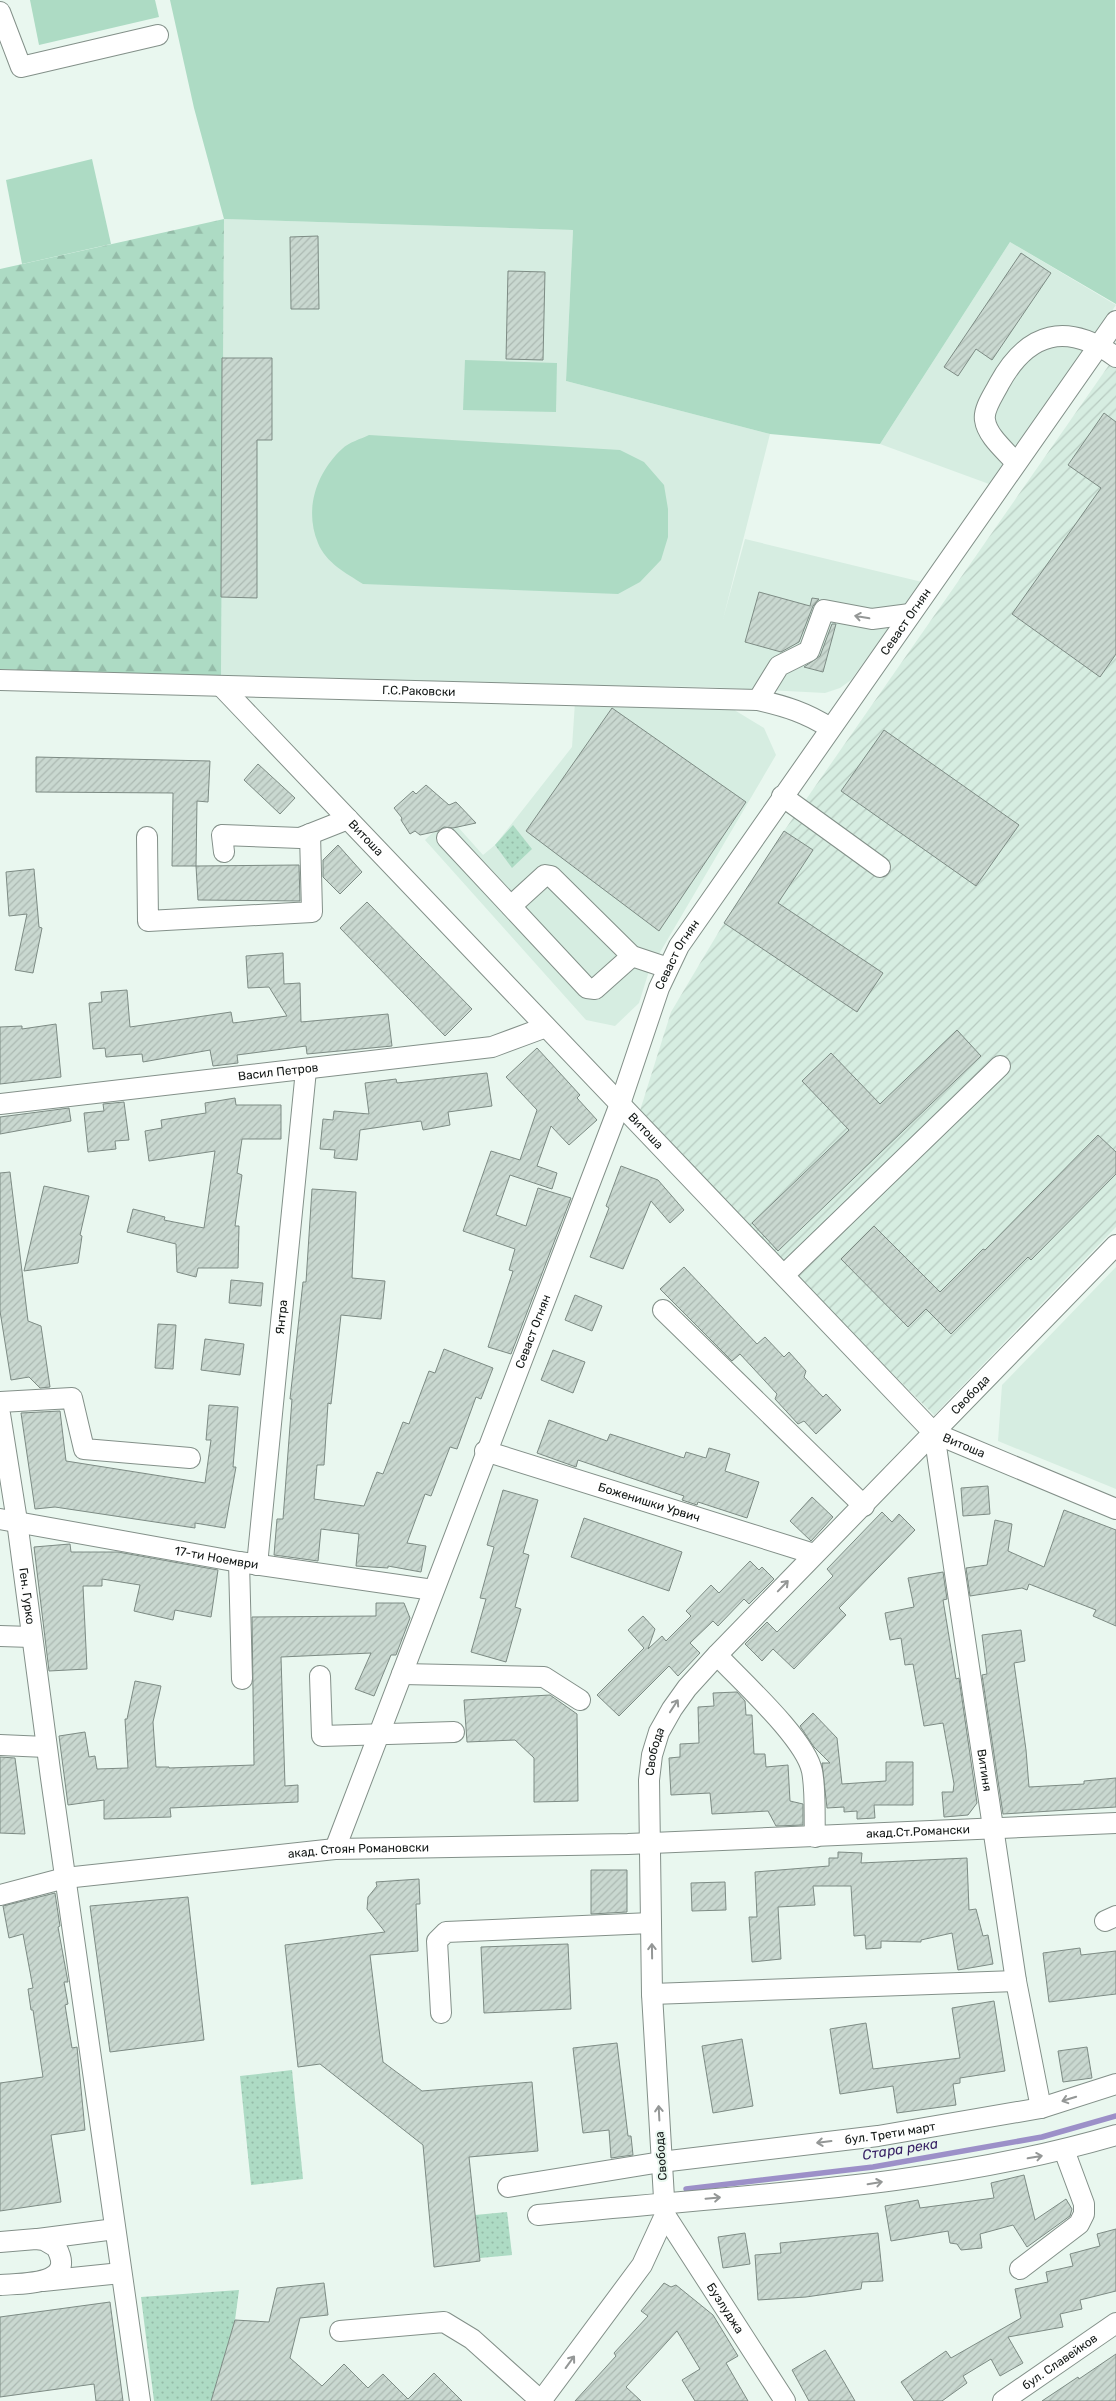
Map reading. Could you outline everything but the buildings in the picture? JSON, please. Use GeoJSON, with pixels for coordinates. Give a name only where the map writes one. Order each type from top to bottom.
{"type":"FeatureCollection","features":[{"type":"Feature","properties":{"kind":"street"},"geometry":{"type":"LineString","coordinates":[[0,12],[21,67],[158,35]]}},
{"type":"Feature","properties":{"kind":"street","name":"Севаст Огнян"},"geometry":{"type":"LineString","coordinates":[[335,1849],[485,1451],[620,1104],[650,1013],[668,968],[683,939],[782,796],[1116,321]]}},
{"type":"Feature","properties":{"kind":"street"},"geometry":{"type":"LineString","coordinates":[[1016,463],[991,434],[984,419],[990,401],[1007,369],[1029,348],[1052,336],[1073,335],[1099,345],[1116,357]]}},
{"type":"Feature","properties":{"kind":"street"},"geometry":{"type":"LineString","coordinates":[[758,700],[779,666],[809,651],[824,610],[872,619],[910,614]]}},
{"type":"Feature","properties":{"kind":"street","name":"Г.С.Раковски"},"geometry":{"type":"LineString","coordinates":[[0,680],[758,700],[792,707],[812,716],[830,728]]}},
{"type":"Feature","properties":{"kind":"street","name":"Витоша"},"geometry":{"type":"LineString","coordinates":[[221,686],[934,1433],[1116,1509]]}},
{"type":"Feature","properties":{"kind":"street"},"geometry":{"type":"LineString","coordinates":[[782,796],[880,867]]}},
{"type":"Feature","properties":{"kind":"street"},"geometry":{"type":"LineString","coordinates":[[224,852],[222,835],[300,838],[348,819]]}},
{"type":"Feature","properties":{"kind":"street"},"geometry":{"type":"LineString","coordinates":[[147,837],[148,921],[312,912],[310,834]]}},
{"type":"Feature","properties":{"kind":"street"},"geometry":{"type":"LineString","coordinates":[[447,838],[587,988],[595,989],[632,956]]}},
{"type":"Feature","properties":{"kind":"street"},"geometry":{"type":"LineString","coordinates":[[511,906],[545,875],[551,876],[632,956],[668,968]]}},
{"type":"Feature","properties":{"kind":"street","name":"Васил Петров"},"geometry":{"type":"LineString","coordinates":[[4,1104],[492,1047],[546,1027]]}},
{"type":"Feature","properties":{"kind":"street"},"geometry":{"type":"LineString","coordinates":[[784,1276],[1000,1066]]}},
{"type":"Feature","properties":{"kind":"street","name":"Янтра"},"geometry":{"type":"LineString","coordinates":[[242,1679],[248,1564],[306,1070]]}},
{"type":"Feature","properties":{"kind":"street","name":"Свобода"},"geometry":{"type":"LineString","coordinates":[[541,2401],[642,2265],[665,2209],[652,1994],[649,1780],[652,1755],[659,1732],[687,1688],[716,1655],[814,1554],[864,1506],[1116,1245]]}},
{"type":"Feature","properties":{"kind":"street"},"geometry":{"type":"LineString","coordinates":[[663,1310],[864,1506]]}},
{"type":"Feature","properties":{"kind":"street"},"geometry":{"type":"LineString","coordinates":[[0,1402],[72,1398],[84,1449],[190,1458]]}},
{"type":"Feature","properties":{"kind":"street","name":"Ген. Гурко"},"geometry":{"type":"LineString","coordinates":[[0,1414],[9,1520],[31,1636],[140,2401]]}},
{"type":"Feature","properties":{"kind":"street","name":"Витиня"},"geometry":{"type":"LineString","coordinates":[[934,1433],[1016,1981],[1041,2108]]}},
{"type":"Feature","properties":{"kind":"street","name":"Боженишки Урвич"},"geometry":{"type":"LineString","coordinates":[[485,1451],[814,1554]]}},
{"type":"Feature","properties":{"kind":"street","name":"17-ти Ноември"},"geometry":{"type":"LineString","coordinates":[[9,1520],[248,1564],[433,1590]]}},
{"type":"Feature","properties":{"kind":"street"},"geometry":{"type":"LineString","coordinates":[[0,1636],[31,1636]]}},
{"type":"Feature","properties":{"kind":"street"},"geometry":{"type":"LineString","coordinates":[[716,1655],[793,1736],[805,1752],[812,1771],[815,1837]]}},
{"type":"Feature","properties":{"kind":"street"},"geometry":{"type":"LineString","coordinates":[[402,1674],[544,1677],[580,1700]]}},
{"type":"Feature","properties":{"kind":"street"},"geometry":{"type":"LineString","coordinates":[[320,1676],[322,1736],[454,1732]]}},
{"type":"Feature","properties":{"kind":"street"},"geometry":{"type":"LineString","coordinates":[[0,1745],[46,1747]]}},
{"type":"Feature","properties":{"kind":"street","name":"акад.Ст.Романски"},"geometry":{"type":"LineString","coordinates":[[722,1841],[1116,1823]]}},
{"type":"Feature","properties":{"kind":"street","name":"акад. Стоян Романовски"},"geometry":{"type":"LineString","coordinates":[[0,1894],[65,1878],[335,1849],[722,1841]]}},
{"type":"Feature","properties":{"kind":"street"},"geometry":{"type":"LineString","coordinates":[[441,2013],[438,1940],[446,1932],[651,1923]]}},
{"type":"Feature","properties":{"kind":"street"},"geometry":{"type":"LineString","coordinates":[[652,1994],[1016,1981]]}},
{"type":"Feature","properties":{"kind":"street","name":"бул. Трети март"},"geometry":{"type":"LineString","coordinates":[[508,2187],[661,2162],[878,2136],[1041,2108],[1116,2084]]}},
{"type":"Feature","properties":{"kind":"street"},"geometry":{"type":"LineString","coordinates":[[538,2215],[665,2209],[856,2186],[1064,2150],[1116,2135]]}},
{"type":"Feature","properties":{"kind":"street"},"geometry":{"type":"LineString","coordinates":[[1020,2269],[1079,2224],[1084,2214],[1084,2204],[1064,2150]]}},
{"type":"Feature","properties":{"kind":"street","name":"Бузлуджа"},"geometry":{"type":"LineString","coordinates":[[665,2209],[786,2401]]}},
{"type":"Feature","properties":{"kind":"street"},"geometry":{"type":"LineString","coordinates":[[0,2242],[115,2229]]}},
{"type":"Feature","properties":{"kind":"street"},"geometry":{"type":"LineString","coordinates":[[36,2239],[44,2240],[56,2247],[60,2264],[54,2276],[48,2281],[39,2282]]}},
{"type":"Feature","properties":{"kind":"street"},"geometry":{"type":"LineString","coordinates":[[0,2285],[121,2273]]}},
{"type":"Feature","properties":{"kind":"street"},"geometry":{"type":"LineString","coordinates":[[340,2331],[444,2322],[472,2339],[541,2401]]}},
{"type":"Feature","properties":{"kind":"street","name":"бул. Славейков"},"geometry":{"type":"LineString","coordinates":[[1010,2399],[1116,2323]]}},
{"type":"Feature","properties":{"kind":"shaded area"},"geometry":{"type":"Polygon","coordinates":[[[224,219],[573,230],[566,381],[770,434],[723,619],[745,539],[922,582],[851,680],[840,688],[825,693],[706,687],[221,680],[224,219]]]}},
{"type":"Feature","properties":{"kind":"shaded area"},"geometry":{"type":"Polygon","coordinates":[[[1010,242],[1116,305],[989,484],[880,444],[1010,242]]]}},
{"type":"Feature","properties":{"kind":"shaded area"},"geometry":{"type":"Polygon","coordinates":[[[1116,355],[1116,1227],[934,1415],[637,1120],[671,1012],[724,923],[784,831],[1116,355]]]}},
{"type":"Feature","properties":{"kind":"shaded area"},"geometry":{"type":"Polygon","coordinates":[[[575,702],[731,708],[764,728],[776,755],[649,971],[639,1003],[615,1026],[586,1020],[425,840],[449,817],[483,855],[495,845],[572,747],[575,702]]]}},
{"type":"Feature","properties":{"kind":"shaded area"},"geometry":{"type":"Polygon","coordinates":[[[1116,1267],[1116,1489],[998,1441],[1002,1385],[1116,1267]]]}},
{"type":"Feature","properties":{"kind":"green space"},"geometry":{"type":"Polygon","coordinates":[[[30,0],[155,0],[159,17],[39,45],[30,0]]]}},
{"type":"Feature","properties":{"kind":"green space"},"geometry":{"type":"Polygon","coordinates":[[[170,0],[1115,0],[1116,304],[1010,242],[880,444],[770,434],[566,381],[573,230],[224,219],[194,108],[170,0]]]}},
{"type":"Feature","properties":{"kind":"green space"},"geometry":{"type":"Polygon","coordinates":[[[92,159],[111,244],[22,264],[6,180],[92,159]]]}},
{"type":"Feature","properties":{"kind":"green space"},"geometry":{"type":"Polygon","coordinates":[[[224,219],[221,680],[0,669],[0,269],[224,219]]]}},
{"type":"Feature","properties":{"kind":"green space"},"geometry":{"type":"Polygon","coordinates":[[[465,360],[557,363],[556,412],[463,410],[465,360]]]}},
{"type":"Feature","properties":{"kind":"green space"},"geometry":{"type":"Polygon","coordinates":[[[369,435],[620,450],[644,462],[664,485],[668,509],[668,537],[661,560],[640,582],[618,594],[363,584],[337,567],[326,556],[318,543],[312,518],[315,493],[325,469],[348,444],[369,435]]]}},
{"type":"Feature","properties":{"kind":"green space"},"geometry":{"type":"Polygon","coordinates":[[[513,825],[532,849],[512,868],[495,845],[513,825]]]}},
{"type":"Feature","properties":{"kind":"green space"},"geometry":{"type":"Polygon","coordinates":[[[292,2070],[303,2179],[251,2185],[240,2076],[292,2070]]]}},
{"type":"Feature","properties":{"kind":"green space"},"geometry":{"type":"Polygon","coordinates":[[[507,2212],[512,2255],[480,2258],[475,2215],[507,2212]]]}},
{"type":"Feature","properties":{"kind":"green space"},"geometry":{"type":"Polygon","coordinates":[[[239,2290],[235,2320],[211,2401],[154,2401],[141,2297],[239,2290]]]}},
{"type":"Feature","properties":{"kind":"waterway","name":"Стара река"},"geometry":{"type":"LineString","coordinates":[[686,2189],[873,2167],[1042,2137],[1116,2116]]}}]}
